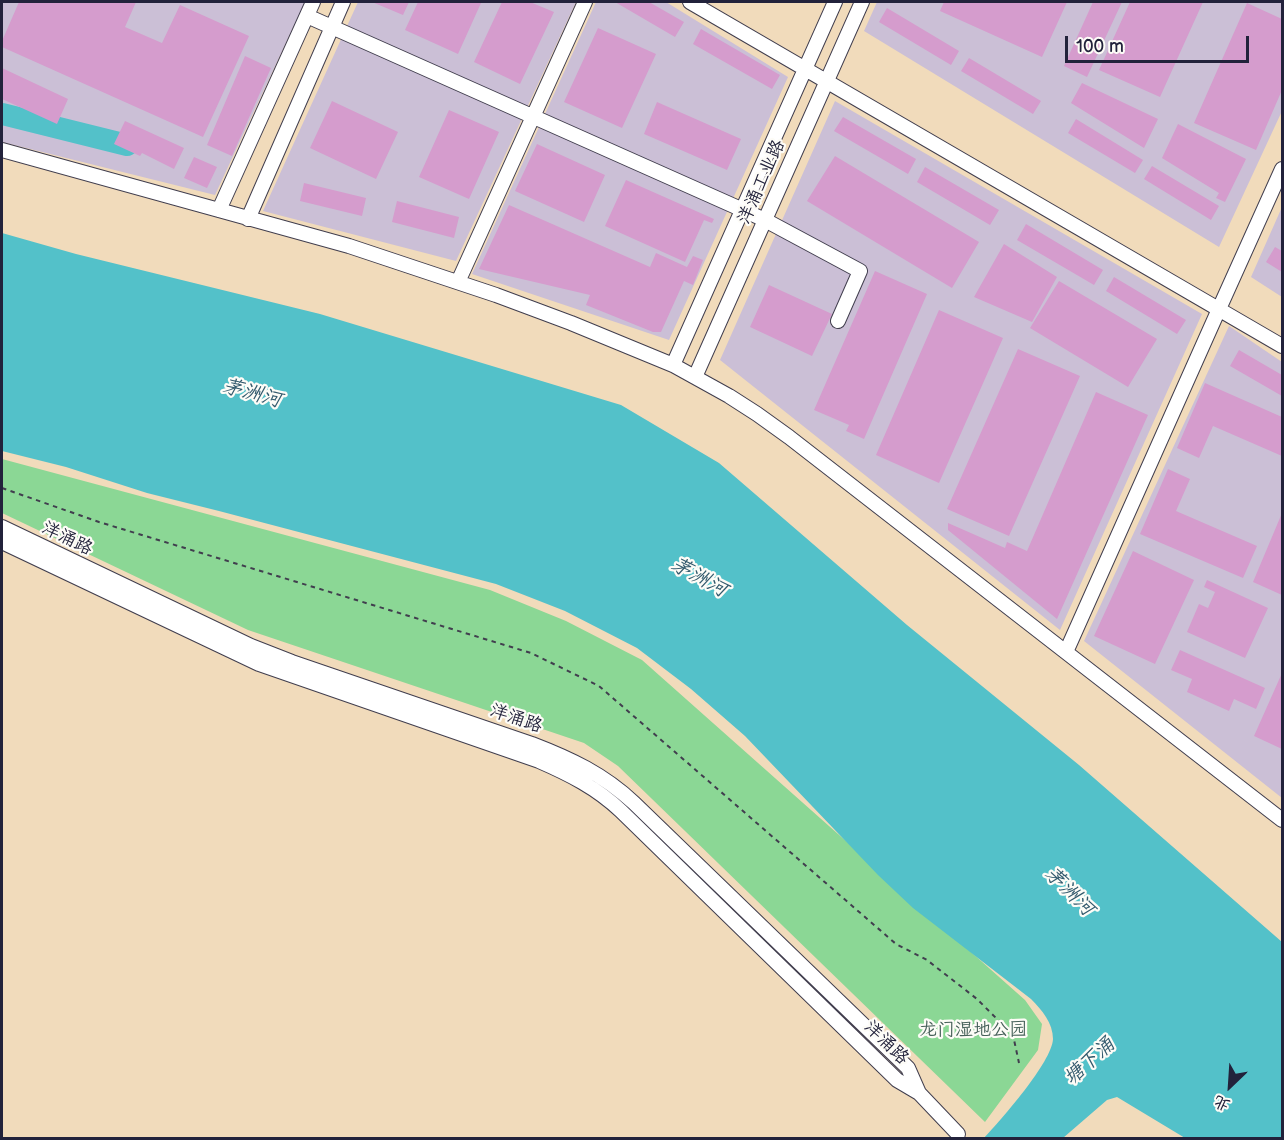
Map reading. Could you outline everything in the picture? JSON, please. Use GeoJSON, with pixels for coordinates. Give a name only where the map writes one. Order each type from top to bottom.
{"type":"FeatureCollection","features":[{"type":"Feature","properties":{"kind":"street"},"geometry":{"type":"LineString","coordinates":[[219,210],[314,2]]}},
{"type":"Feature","properties":{"kind":"street"},"geometry":{"type":"LineString","coordinates":[[248,219],[343,2]]}},
{"type":"Feature","properties":{"kind":"street"},"geometry":{"type":"LineString","coordinates":[[458,282],[585,2]]}},
{"type":"Feature","properties":{"kind":"street"},"geometry":{"type":"LineString","coordinates":[[690,2],[1282,346]]}},
{"type":"Feature","properties":{"kind":"street","name":"洋涌工业路"},"geometry":{"type":"LineString","coordinates":[[673,365],[835,2]]}},
{"type":"Feature","properties":{"kind":"street","name":"洋涌工业路"},"geometry":{"type":"LineString","coordinates":[[695,376],[861,2]]}},
{"type":"Feature","properties":{"kind":"street"},"geometry":{"type":"LineString","coordinates":[[307,16],[765,220],[860,271],[838,321]]}},
{"type":"Feature","properties":{"kind":"street"},"geometry":{"type":"LineString","coordinates":[[2,150],[349,246],[572,323],[695,376],[757,414],[789,437],[1282,820]]}},
{"type":"Feature","properties":{"kind":"street"},"geometry":{"type":"LineString","coordinates":[[1066,652],[1282,170]]}},
{"type":"Feature","properties":{"kind":"street","name":"洋涌路"},"geometry":{"type":"LineString","coordinates":[[2,527],[264,652],[532,744],[570,759],[602,776],[629,799],[908,1068],[919,1093]]}},
{"type":"Feature","properties":{"kind":"street","name":"洋涌路"},"geometry":{"type":"LineString","coordinates":[[2,542],[247,660],[539,761],[593,788],[608,798],[897,1080],[919,1093],[958,1134]]}},
{"type":"Feature","properties":{"kind":"path"},"geometry":{"type":"LineString","coordinates":[[2,488],[99,522],[531,653],[599,686],[896,945],[927,960],[977,999],[1013,1035],[1018,1063]]}},
{"type":"Feature","properties":{"kind":"shaded area"},"geometry":{"type":"Polygon","coordinates":[[[2,2],[305,2],[215,195],[2,142],[2,2]]]}},
{"type":"Feature","properties":{"kind":"shaded area"},"geometry":{"type":"Polygon","coordinates":[[[358,2],[576,2],[456,261],[263,211],[358,2]]]}},
{"type":"Feature","properties":{"kind":"shaded area"},"geometry":{"type":"Polygon","coordinates":[[[596,2],[666,2],[788,77],[669,340],[472,274],[596,2]]]}},
{"type":"Feature","properties":{"kind":"shaded area"},"geometry":{"type":"Polygon","coordinates":[[[877,2],[1282,2],[1282,111],[1219,247],[864,31],[877,2]]]}},
{"type":"Feature","properties":{"kind":"shaded area"},"geometry":{"type":"Polygon","coordinates":[[[835,101],[1202,314],[1060,630],[720,360],[835,101]]]}},
{"type":"Feature","properties":{"kind":"shaded area"},"geometry":{"type":"Polygon","coordinates":[[[1282,207],[1282,297],[1251,277],[1282,207]]]}},
{"type":"Feature","properties":{"kind":"shaded area"},"geometry":{"type":"Polygon","coordinates":[[[1229,326],[1282,362],[1282,798],[1084,641],[1229,326]]]}},
{"type":"Feature","properties":{"kind":"green space","name":"龙门湿地公园"},"geometry":{"type":"Polygon","coordinates":[[[2,459],[490,590],[566,621],[642,660],[1025,1000],[1042,1024],[1038,1050],[985,1122],[618,766],[584,743],[248,630],[2,513],[2,459]]]}},
{"type":"Feature","properties":{"kind":"water"},"geometry":{"type":"Polygon","coordinates":[[[2,233],[76,254],[320,314],[621,405],[719,463],[907,625],[1079,765],[1282,942],[1282,1138],[1185,1138],[1117,1097],[1107,1100],[1063,1138],[984,1138],[1044,1062],[1050,1049],[1053,1033],[1043,1012],[1031,999],[913,908],[878,875],[745,736],[691,689],[637,648],[565,611],[496,584],[147,493],[66,467],[2,451],[2,233]]]}},
{"type":"Feature","properties":{"kind":"building"},"geometry":{"type":"Polygon","coordinates":[[[19,2],[136,2],[125,27],[162,43],[180,5],[249,36],[203,137],[2,47],[2,41],[19,2]]]}},
{"type":"Feature","properties":{"kind":"building"},"geometry":{"type":"Polygon","coordinates":[[[372,2],[409,2],[403,15],[372,2]]]}},
{"type":"Feature","properties":{"kind":"building"},"geometry":{"type":"Polygon","coordinates":[[[418,2],[481,3],[458,54],[405,30],[418,2]]]}},
{"type":"Feature","properties":{"kind":"building"},"geometry":{"type":"Polygon","coordinates":[[[502,2],[530,2],[554,12],[520,84],[474,62],[502,2]]]}},
{"type":"Feature","properties":{"kind":"building"},"geometry":{"type":"Polygon","coordinates":[[[615,2],[649,2],[684,22],[675,37],[615,2]]]}},
{"type":"Feature","properties":{"kind":"building"},"geometry":{"type":"Polygon","coordinates":[[[944,2],[1067,2],[1042,57],[940,11],[944,2]]]}},
{"type":"Feature","properties":{"kind":"building"},"geometry":{"type":"Polygon","coordinates":[[[1093,2],[1122,2],[1087,77],[1064,66],[1093,2]]]}},
{"type":"Feature","properties":{"kind":"building"},"geometry":{"type":"Polygon","coordinates":[[[1130,2],[1203,2],[1160,97],[1099,70],[1130,2]]]}},
{"type":"Feature","properties":{"kind":"building"},"geometry":{"type":"Polygon","coordinates":[[[1247,3],[1282,19],[1282,90],[1256,150],[1194,123],[1247,3]]]}},
{"type":"Feature","properties":{"kind":"building"},"geometry":{"type":"Polygon","coordinates":[[[887,8],[959,51],[951,65],[879,22],[887,8]]]}},
{"type":"Feature","properties":{"kind":"building"},"geometry":{"type":"Polygon","coordinates":[[[598,28],[656,54],[622,128],[564,102],[598,28]]]}},
{"type":"Feature","properties":{"kind":"building"},"geometry":{"type":"Polygon","coordinates":[[[701,29],[780,75],[772,89],[693,44],[701,29]]]}},
{"type":"Feature","properties":{"kind":"building"},"geometry":{"type":"Polygon","coordinates":[[[245,56],[271,68],[232,156],[207,145],[245,56]]]}},
{"type":"Feature","properties":{"kind":"building"},"geometry":{"type":"Polygon","coordinates":[[[969,58],[1041,101],[1033,114],[961,71],[969,58]]]}},
{"type":"Feature","properties":{"kind":"building"},"geometry":{"type":"Polygon","coordinates":[[[2,68],[68,99],[57,124],[2,99],[2,68]]]}},
{"type":"Feature","properties":{"kind":"building"},"geometry":{"type":"Polygon","coordinates":[[[1082,83],[1158,119],[1144,148],[1071,103],[1082,83]]]}},
{"type":"Feature","properties":{"kind":"building"},"geometry":{"type":"Polygon","coordinates":[[[332,101],[398,132],[376,179],[310,148],[332,101]]]}},
{"type":"Feature","properties":{"kind":"building"},"geometry":{"type":"Polygon","coordinates":[[[657,102],[741,139],[727,170],[644,134],[657,102]]]}},
{"type":"Feature","properties":{"kind":"building"},"geometry":{"type":"Polygon","coordinates":[[[449,110],[499,132],[469,199],[419,177],[449,110]]]}},
{"type":"Feature","properties":{"kind":"building"},"geometry":{"type":"Polygon","coordinates":[[[843,117],[916,159],[908,174],[834,131],[843,117]]]}},
{"type":"Feature","properties":{"kind":"building"},"geometry":{"type":"Polygon","coordinates":[[[1076,119],[1143,160],[1135,173],[1068,133],[1076,119]]]}},
{"type":"Feature","properties":{"kind":"building"},"geometry":{"type":"Polygon","coordinates":[[[125,121],[184,148],[174,169],[142,153],[140,156],[114,144],[125,121]]]}},
{"type":"Feature","properties":{"kind":"building"},"geometry":{"type":"Polygon","coordinates":[[[1178,124],[1246,159],[1225,202],[1216,198],[1219,193],[1162,158],[1178,124]]]}},
{"type":"Feature","properties":{"kind":"building"},"geometry":{"type":"Polygon","coordinates":[[[537,144],[605,175],[584,222],[515,191],[537,144]]]}},
{"type":"Feature","properties":{"kind":"building"},"geometry":{"type":"Polygon","coordinates":[[[835,156],[979,242],[952,288],[807,201],[835,156]]]}},
{"type":"Feature","properties":{"kind":"building"},"geometry":{"type":"Polygon","coordinates":[[[194,157],[217,167],[207,188],[184,178],[194,157]]]}},
{"type":"Feature","properties":{"kind":"building"},"geometry":{"type":"Polygon","coordinates":[[[1152,166],[1219,206],[1211,220],[1144,179],[1152,166]]]}},
{"type":"Feature","properties":{"kind":"building"},"geometry":{"type":"Polygon","coordinates":[[[925,167],[999,210],[990,225],[917,182],[925,167]]]}},
{"type":"Feature","properties":{"kind":"building"},"geometry":{"type":"Polygon","coordinates":[[[626,180],[714,219],[712,223],[704,220],[685,262],[605,226],[626,180]]]}},
{"type":"Feature","properties":{"kind":"building"},"geometry":{"type":"Polygon","coordinates":[[[304,183],[366,198],[362,216],[300,201],[304,183]]]}},
{"type":"Feature","properties":{"kind":"building"},"geometry":{"type":"Polygon","coordinates":[[[397,201],[459,217],[454,238],[392,222],[397,201]]]}},
{"type":"Feature","properties":{"kind":"building"},"geometry":{"type":"Polygon","coordinates":[[[509,205],[650,267],[656,253],[687,267],[693,256],[703,260],[693,285],[684,281],[661,332],[653,332],[586,305],[590,295],[479,269],[509,205]]]}},
{"type":"Feature","properties":{"kind":"building"},"geometry":{"type":"Polygon","coordinates":[[[1026,224],[1103,270],[1094,285],[1017,240],[1026,224]]]}},
{"type":"Feature","properties":{"kind":"building"},"geometry":{"type":"Polygon","coordinates":[[[1004,244],[1057,277],[1032,322],[974,297],[1004,244]]]}},
{"type":"Feature","properties":{"kind":"building"},"geometry":{"type":"Polygon","coordinates":[[[1275,247],[1282,251],[1282,272],[1266,262],[1275,247]]]}},
{"type":"Feature","properties":{"kind":"building"},"geometry":{"type":"Polygon","coordinates":[[[875,271],[927,294],[864,439],[846,431],[849,425],[814,410],[875,271]]]}},
{"type":"Feature","properties":{"kind":"building"},"geometry":{"type":"Polygon","coordinates":[[[1114,277],[1186,320],[1177,334],[1106,291],[1114,277]]]}},
{"type":"Feature","properties":{"kind":"building"},"geometry":{"type":"Polygon","coordinates":[[[1059,281],[1157,339],[1128,387],[1030,328],[1059,281]]]}},
{"type":"Feature","properties":{"kind":"building"},"geometry":{"type":"Polygon","coordinates":[[[769,285],[832,314],[812,356],[750,327],[769,285]]]}},
{"type":"Feature","properties":{"kind":"building"},"geometry":{"type":"Polygon","coordinates":[[[939,310],[1003,338],[939,483],[876,455],[939,310]]]}},
{"type":"Feature","properties":{"kind":"building"},"geometry":{"type":"Polygon","coordinates":[[[1018,349],[1080,376],[1009,536],[947,509],[1018,349]]]}},
{"type":"Feature","properties":{"kind":"building"},"geometry":{"type":"Polygon","coordinates":[[[1239,350],[1282,375],[1282,396],[1230,366],[1239,350]]]}},
{"type":"Feature","properties":{"kind":"building"},"geometry":{"type":"Polygon","coordinates":[[[1205,383],[1282,417],[1282,456],[1213,426],[1199,458],[1177,448],[1205,383]]]}},
{"type":"Feature","properties":{"kind":"building"},"geometry":{"type":"Polygon","coordinates":[[[1096,392],[1148,415],[1057,619],[948,530],[948,523],[1005,548],[1007,542],[1027,551],[1096,392]]]}},
{"type":"Feature","properties":{"kind":"building"},"geometry":{"type":"Polygon","coordinates":[[[1168,469],[1190,479],[1176,511],[1257,546],[1243,578],[1140,534],[1168,469]]]}},
{"type":"Feature","properties":{"kind":"building"},"geometry":{"type":"Polygon","coordinates":[[[1282,513],[1282,595],[1253,582],[1282,513]]]}},
{"type":"Feature","properties":{"kind":"building"},"geometry":{"type":"Polygon","coordinates":[[[1133,551],[1194,580],[1155,664],[1094,636],[1133,551]]]}},
{"type":"Feature","properties":{"kind":"building"},"geometry":{"type":"Polygon","coordinates":[[[1207,580],[1268,608],[1245,658],[1187,632],[1199,604],[1208,608],[1215,592],[1204,587],[1207,580]]]}},
{"type":"Feature","properties":{"kind":"building"},"geometry":{"type":"Polygon","coordinates":[[[1180,650],[1265,688],[1256,709],[1234,699],[1229,711],[1187,692],[1192,679],[1171,670],[1180,650]]]}},
{"type":"Feature","properties":{"kind":"building"},"geometry":{"type":"Polygon","coordinates":[[[1282,673],[1282,749],[1254,736],[1282,673]]]}},
{"type":"Feature","properties":{"kind":"waterway"},"geometry":{"type":"LineString","coordinates":[[2,114],[127,145]]}},
{"type":"Feature","properties":{"kind":"water label","name":"茅洲河"},"geometry":{"type":"Point","coordinates":[252,394]}},
{"type":"Feature","properties":{"kind":"water label","name":"茅洲河"},"geometry":{"type":"Point","coordinates":[699,578]}},
{"type":"Feature","properties":{"kind":"water label","name":"茅洲河"},"geometry":{"type":"Point","coordinates":[1069,892]}},
{"type":"Feature","properties":{"kind":"water label","name":"塘下涌"},"geometry":{"type":"Point","coordinates":[1090,1062]}}]}
